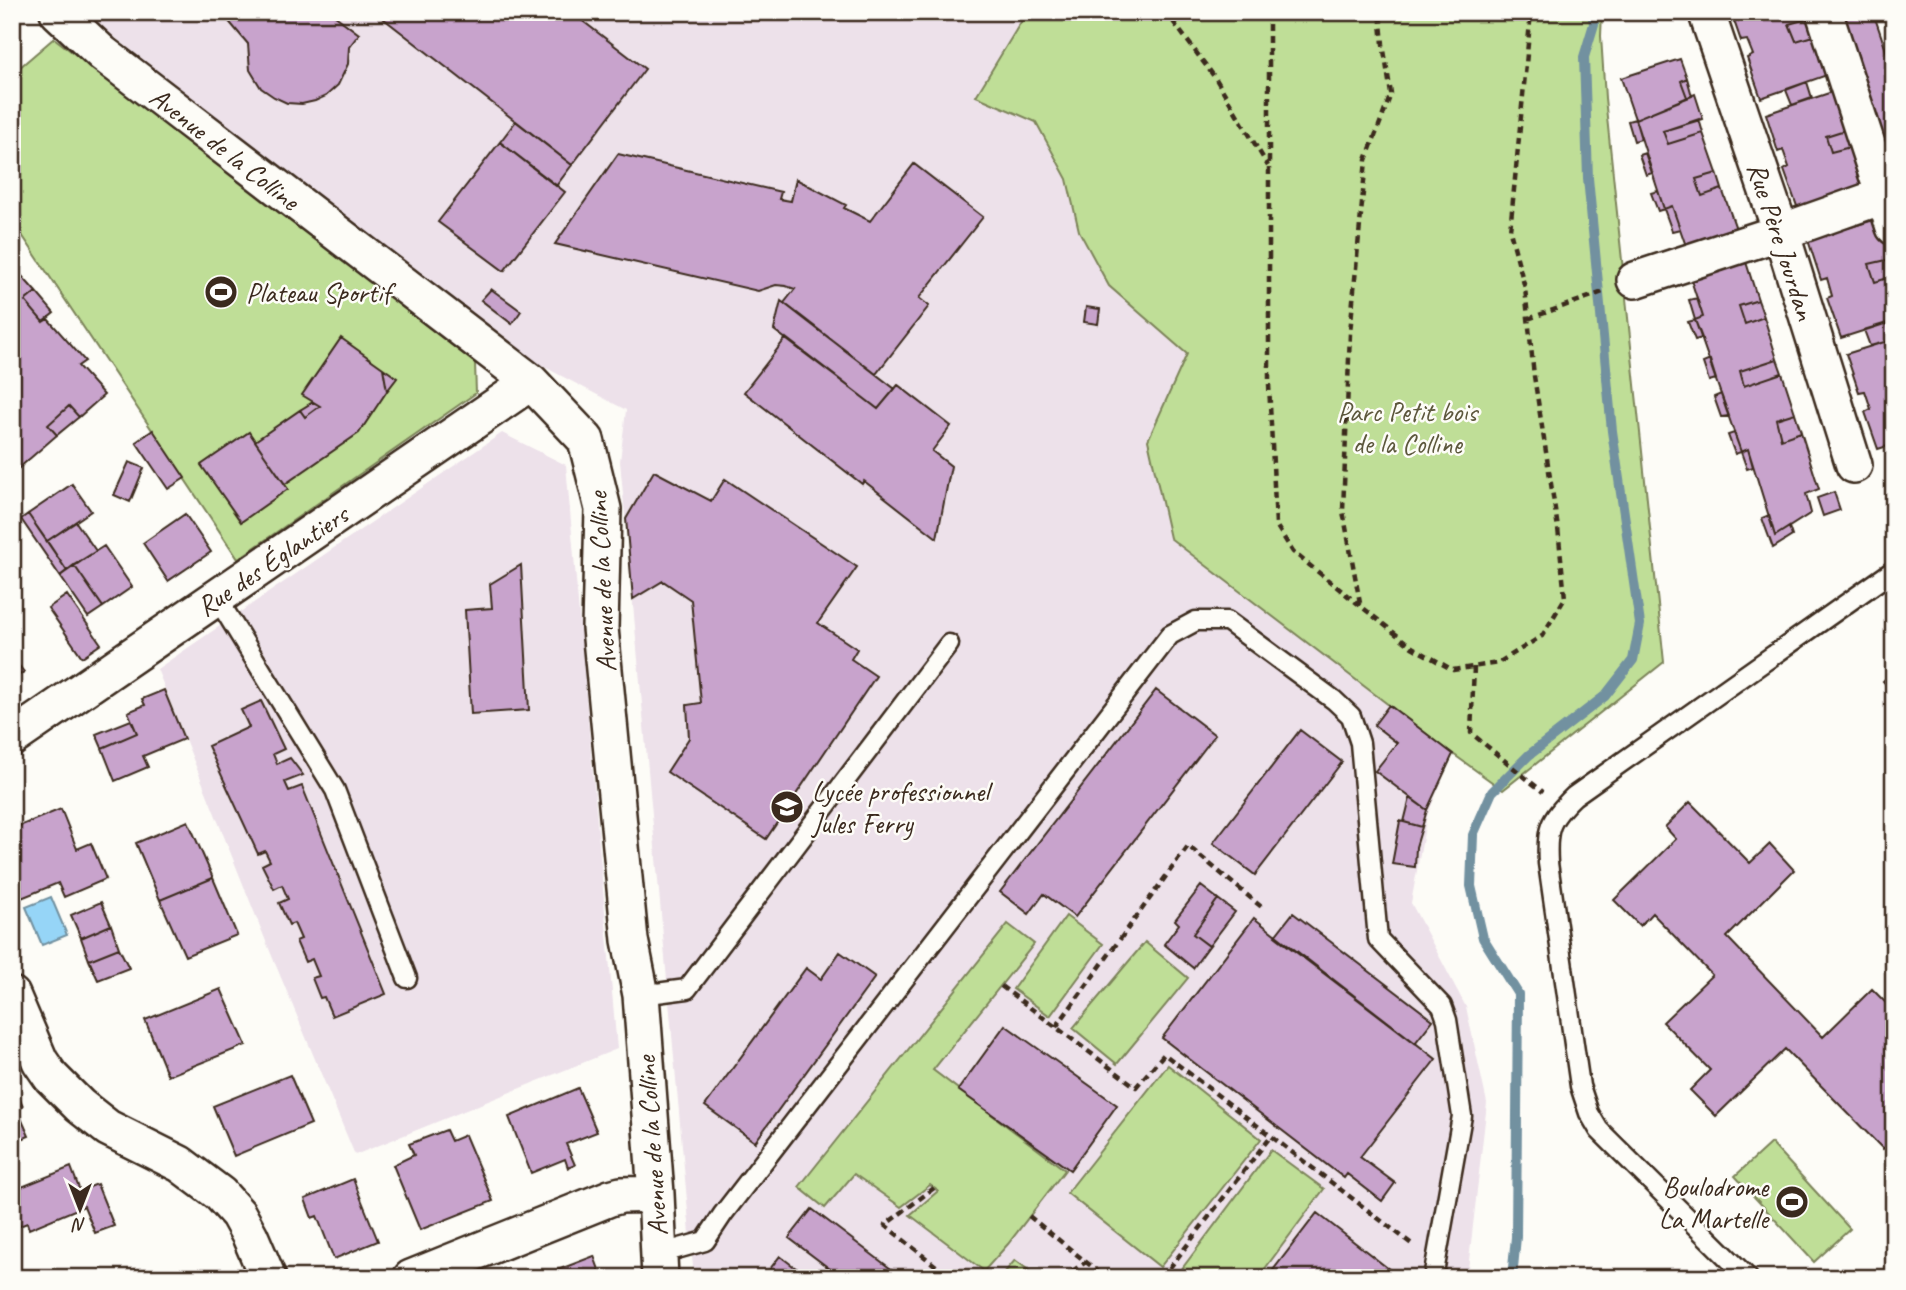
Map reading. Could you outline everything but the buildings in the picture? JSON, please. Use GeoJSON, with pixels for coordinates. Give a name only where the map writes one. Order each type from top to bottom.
{"type":"FeatureCollection","features":[{"type":"Feature","properties":{"kind":"street","name":"Avenue de la Colline"},"geometry":{"type":"LineString","coordinates":[[58,12],[102,53],[531,382],[586,440],[603,509],[600,628],[630,940],[640,995],[659,1266]]}},
{"type":"Feature","properties":{"kind":"street"},"geometry":{"type":"LineString","coordinates":[[1622,285],[1781,232],[1890,205],[1824,12]]}},
{"type":"Feature","properties":{"kind":"street","name":"Rue Père Jourdan"},"geometry":{"type":"LineString","coordinates":[[1708,17],[1781,232],[1854,465]]}},
{"type":"Feature","properties":{"kind":"street","name":"Rue des Églantiers"},"geometry":{"type":"LineString","coordinates":[[12,738],[531,382]]}},
{"type":"Feature","properties":{"kind":"street"},"geometry":{"type":"LineString","coordinates":[[12,995],[40,1061],[51,1077],[80,1107],[108,1128],[180,1164],[220,1194],[237,1214],[250,1236],[268,1278]]}},
{"type":"Feature","properties":{"kind":"street"},"geometry":{"type":"LineString","coordinates":[[411,1278],[610,1198],[656,1194]]}},
{"type":"Feature","properties":{"kind":"lane"},"geometry":{"type":"LineString","coordinates":[[1748,1278],[1599,1130],[1589,1113],[1580,1086],[1546,842],[1557,813],[1574,796],[1894,570]]}},
{"type":"Feature","properties":{"kind":"lane"},"geometry":{"type":"LineString","coordinates":[[218,598],[335,790],[407,978]]}},
{"type":"Feature","properties":{"kind":"lane"},"geometry":{"type":"LineString","coordinates":[[659,1266],[705,1241],[723,1214],[1170,635],[1196,621],[1227,621],[1334,700],[1351,716],[1360,743],[1378,939],[1442,1006],[1447,1020],[1462,1116],[1435,1270]]}},
{"type":"Feature","properties":{"kind":"lane"},"geometry":{"type":"LineString","coordinates":[[640,995],[687,989],[949,645]]}},
{"type":"Feature","properties":{"kind":"path"},"geometry":{"type":"LineString","coordinates":[[1166,12],[1216,79],[1268,166]]}},
{"type":"Feature","properties":{"kind":"path"},"geometry":{"type":"LineString","coordinates":[[1269,12],[1269,384],[1276,525],[1293,552],[1412,647],[1453,670],[1498,663],[1542,636],[1565,598],[1558,528],[1534,376],[1525,288],[1510,231],[1531,12]]}},
{"type":"Feature","properties":{"kind":"path"},"geometry":{"type":"LineString","coordinates":[[1360,604],[1343,511],[1350,333],[1366,160],[1391,94],[1380,12]]}},
{"type":"Feature","properties":{"kind":"path"},"geometry":{"type":"LineString","coordinates":[[1528,319],[1622,285]]}},
{"type":"Feature","properties":{"kind":"path"},"geometry":{"type":"LineString","coordinates":[[1474,667],[1471,733],[1522,775]]}},
{"type":"Feature","properties":{"kind":"path"},"geometry":{"type":"LineString","coordinates":[[1056,1027],[1188,846],[1264,909]]}},
{"type":"Feature","properties":{"kind":"path"},"geometry":{"type":"LineString","coordinates":[[1001,986],[1136,1087],[1164,1054],[1435,1270]]}},
{"type":"Feature","properties":{"kind":"path"},"geometry":{"type":"LineString","coordinates":[[1162,1278],[1270,1136]]}},
{"type":"Feature","properties":{"kind":"path"},"geometry":{"type":"LineString","coordinates":[[934,1188],[885,1226],[951,1278]]}},
{"type":"Feature","properties":{"kind":"path"},"geometry":{"type":"LineString","coordinates":[[1029,1216],[1106,1278]]}},
{"type":"Feature","properties":{"kind":"path"},"geometry":{"type":"LineString","coordinates":[[1062,1278],[1086,1262]]}},
{"type":"Feature","properties":{"kind":"shaded area"},"geometry":{"type":"Polygon","coordinates":[[[83,12],[612,12],[622,20],[647,12],[1027,12],[977,96],[1036,122],[1067,179],[1079,231],[1109,285],[1187,354],[1148,440],[1170,538],[1453,754],[1427,816],[1411,903],[1466,1007],[1487,1103],[1467,1278],[694,1278],[620,461],[626,410],[499,343],[83,12]]]}},
{"type":"Feature","properties":{"kind":"shaded area"},"geometry":{"type":"Polygon","coordinates":[[[502,433],[566,465],[617,1049],[355,1155],[157,669],[502,433]]]}},
{"type":"Feature","properties":{"kind":"green space","name":"Parc Petit bois de la Colline"},"geometry":{"type":"Polygon","coordinates":[[[1027,12],[1602,12],[1605,98],[1664,662],[1503,790],[1170,538],[1148,440],[1187,354],[1109,286],[1079,231],[1067,179],[1036,122],[976,96],[1027,12]]]}},
{"type":"Feature","properties":{"kind":"green space","name":"Plateau Sportif"},"geometry":{"type":"Polygon","coordinates":[[[54,38],[475,363],[476,393],[238,559],[12,220],[12,74],[54,38]]]}},
{"type":"Feature","properties":{"kind":"green space"},"geometry":{"type":"Polygon","coordinates":[[[1066,916],[1103,944],[1050,1016],[1013,989],[1066,916]]]}},
{"type":"Feature","properties":{"kind":"green space"},"geometry":{"type":"Polygon","coordinates":[[[1008,924],[1034,944],[933,1070],[1065,1170],[984,1271],[910,1215],[938,1191],[930,1185],[901,1207],[854,1174],[825,1208],[799,1187],[1008,924]]]}},
{"type":"Feature","properties":{"kind":"green space"},"geometry":{"type":"Polygon","coordinates":[[[1145,942],[1188,978],[1117,1064],[1073,1028],[1145,942]]]}},
{"type":"Feature","properties":{"kind":"green space"},"geometry":{"type":"Polygon","coordinates":[[[1168,1065],[1261,1139],[1160,1267],[1067,1193],[1168,1065]]]}},
{"type":"Feature","properties":{"kind":"green space","name":"Boulodrome La Martelle"},"geometry":{"type":"Polygon","coordinates":[[[1771,1143],[1850,1229],[1814,1262],[1735,1176],[1771,1143]]]}},
{"type":"Feature","properties":{"kind":"green space"},"geometry":{"type":"Polygon","coordinates":[[[1271,1150],[1324,1189],[1258,1278],[1175,1278],[1271,1150]]]}},
{"type":"Feature","properties":{"kind":"green space"},"geometry":{"type":"Polygon","coordinates":[[[1015,1260],[1039,1278],[1000,1278],[1015,1260]]]}},
{"type":"Feature","properties":{"kind":"water"},"geometry":{"type":"Polygon","coordinates":[[[51,897],[67,935],[42,945],[26,907],[51,897]]]}},
{"type":"Feature","properties":{"kind":"waterway"},"geometry":{"type":"LineString","coordinates":[[1512,1278],[1516,1237],[1518,994],[1483,938],[1471,886],[1473,835],[1492,792],[1529,755],[1605,696],[1633,660],[1640,624],[1612,431],[1588,178],[1584,57],[1594,24],[1592,12]]}},
{"type":"Feature","properties":{"kind":"place","name":"Plateau Sportif"},"geometry":{"type":"Point","coordinates":[221,292]}},
{"type":"Feature","properties":{"kind":"place","name":"Lycée professionnel Jules Ferry"},"geometry":{"type":"Point","coordinates":[787,807]}},
{"type":"Feature","properties":{"kind":"place","name":"Boulodrome La Martelle"},"geometry":{"type":"Point","coordinates":[1792,1202]}}]}
